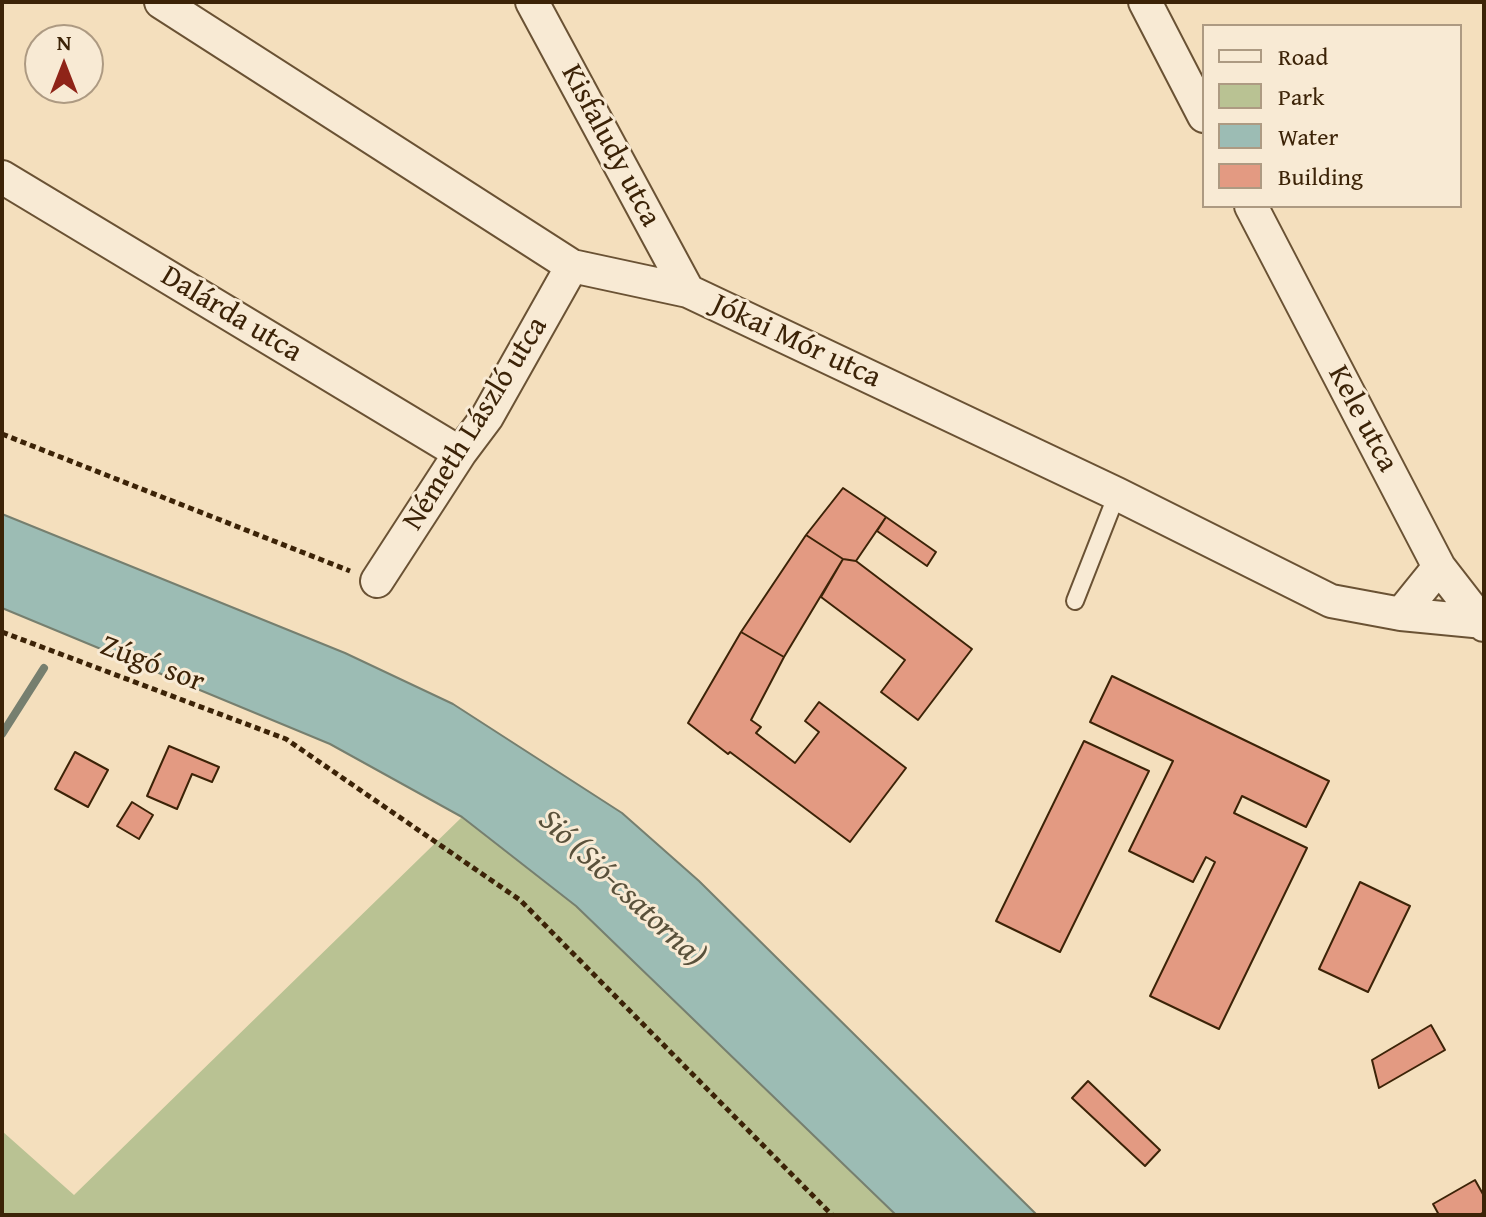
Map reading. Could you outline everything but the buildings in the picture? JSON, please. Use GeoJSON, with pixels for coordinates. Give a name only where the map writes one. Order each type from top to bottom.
{"type":"FeatureCollection","features":[{"type":"Feature","properties":{"kind":"street","name":"Jókai Mór utca"},"geometry":{"type":"LineString","coordinates":[[161,2],[572,266],[688,291],[1117,494],[1331,601],[1401,614],[1484,623]]}},
{"type":"Feature","properties":{"kind":"street","name":"Kisfaludy utca"},"geometry":{"type":"LineString","coordinates":[[532,2],[688,291]]}},
{"type":"Feature","properties":{"kind":"street"},"geometry":{"type":"LineString","coordinates":[[1145,2],[1202,112]]}},
{"type":"Feature","properties":{"kind":"street","name":"Dalárda utca"},"geometry":{"type":"LineString","coordinates":[[2,177],[460,453]]}},
{"type":"Feature","properties":{"kind":"street","name":"Kele utca"},"geometry":{"type":"LineString","coordinates":[[1252,208],[1439,567],[1484,623]]}},
{"type":"Feature","properties":{"kind":"street","name":"Németh László utca"},"geometry":{"type":"LineString","coordinates":[[377,581],[487,417],[572,266]]}},
{"type":"Feature","properties":{"kind":"street"},"geometry":{"type":"LineString","coordinates":[[1401,614],[1439,567]]}},
{"type":"Feature","properties":{"kind":"lane"},"geometry":{"type":"LineString","coordinates":[[1075,601],[1117,494]]}},
{"type":"Feature","properties":{"kind":"path"},"geometry":{"type":"LineString","coordinates":[[2,434],[377,581]]}},
{"type":"Feature","properties":{"kind":"path","name":"Zúgó sor"},"geometry":{"type":"LineString","coordinates":[[2,632],[286,739],[520,900],[832,1215]]}},
{"type":"Feature","properties":{"kind":"green space"},"geometry":{"type":"Polygon","coordinates":[[[462,817],[576,906],[896,1215],[2,1215],[2,1131],[74,1195],[462,817]]]}},
{"type":"Feature","properties":{"kind":"water","name":"Sió (Sió-csatorna)"},"geometry":{"type":"Polygon","coordinates":[[[2,514],[345,653],[453,704],[622,813],[699,881],[1037,1215],[896,1215],[576,906],[462,817],[330,744],[2,608],[2,514]]]}},
{"type":"Feature","properties":{"kind":"waterway"},"geometry":{"type":"LineString","coordinates":[[2,734],[44,668]]}}]}
